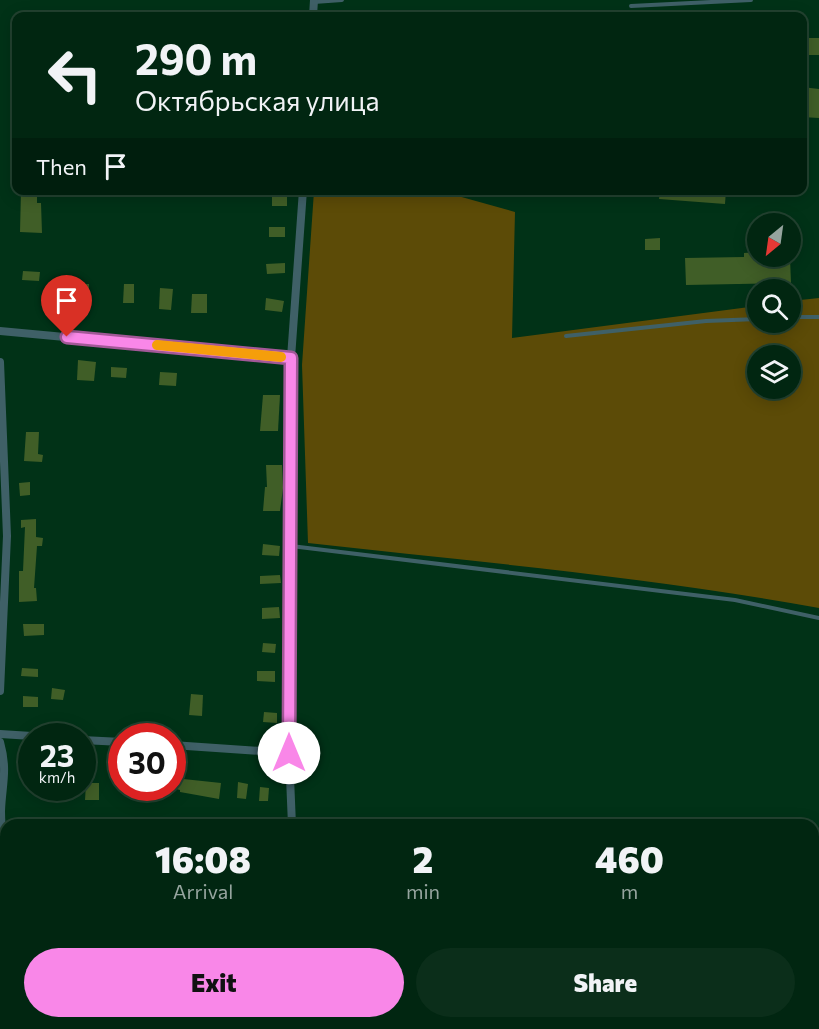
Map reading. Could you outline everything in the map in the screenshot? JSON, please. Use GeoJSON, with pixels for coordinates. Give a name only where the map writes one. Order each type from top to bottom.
{"type":"FeatureCollection","features":[{"type":"Feature","properties":{"kind":"street"},"geometry":{"type":"LineString","coordinates":[[292,819],[289,753],[291,358],[303,195]]}},
{"type":"Feature","properties":{"kind":"street"},"geometry":{"type":"LineString","coordinates":[[0,331],[291,358]]}},
{"type":"Feature","properties":{"kind":"street"},"geometry":{"type":"LineString","coordinates":[[0,362],[8,536],[0,691]]}},
{"type":"Feature","properties":{"kind":"street"},"geometry":{"type":"LineString","coordinates":[[0,735],[18,736]]}},
{"type":"Feature","properties":{"kind":"street"},"geometry":{"type":"LineString","coordinates":[[0,742],[4,759],[5,785],[2,819]]}},
{"type":"Feature","properties":{"kind":"street"},"geometry":{"type":"LineString","coordinates":[[186,746],[289,753]]}},
{"type":"Feature","properties":{"kind":"lane"},"geometry":{"type":"LineString","coordinates":[[314,1],[342,0]]}},
{"type":"Feature","properties":{"kind":"lane"},"geometry":{"type":"LineString","coordinates":[[631,6],[751,0]]}},
{"type":"Feature","properties":{"kind":"lane"},"geometry":{"type":"LineString","coordinates":[[801,317],[819,317]]}},
{"type":"Feature","properties":{"kind":"lane"},"geometry":{"type":"LineString","coordinates":[[566,336],[706,321],[747,319]]}},
{"type":"Feature","properties":{"kind":"lane"},"geometry":{"type":"LineString","coordinates":[[290,546],[735,600],[819,618]]}},
{"type":"Feature","properties":{"kind":"shaded area"},"geometry":{"type":"Polygon","coordinates":[[[314,195],[454,195],[515,212],[512,338],[747,307],[747,333],[801,333],[801,300],[819,298],[819,608],[692,587],[308,543],[302,365],[314,195]]]}},
{"type":"Feature","properties":{"kind":"building"},"geometry":{"type":"Polygon","coordinates":[[[343,10],[369,10],[369,12],[343,12],[343,10]]]}},
{"type":"Feature","properties":{"kind":"building"},"geometry":{"type":"Polygon","coordinates":[[[809,38],[819,38],[819,55],[809,55],[809,38]]]}},
{"type":"Feature","properties":{"kind":"building"},"geometry":{"type":"Polygon","coordinates":[[[807,88],[819,89],[819,118],[807,117],[807,88]]]}},
{"type":"Feature","properties":{"kind":"building"},"geometry":{"type":"Polygon","coordinates":[[[21,195],[37,195],[37,203],[41,203],[42,233],[20,232],[21,195]]]}},
{"type":"Feature","properties":{"kind":"building"},"geometry":{"type":"Polygon","coordinates":[[[659,195],[726,195],[725,204],[659,199],[659,195]]]}},
{"type":"Feature","properties":{"kind":"building"},"geometry":{"type":"Polygon","coordinates":[[[272,197],[287,197],[287,206],[272,206],[272,197]]]}},
{"type":"Feature","properties":{"kind":"building"},"geometry":{"type":"Polygon","coordinates":[[[269,227],[285,227],[285,237],[269,237],[269,227]]]}},
{"type":"Feature","properties":{"kind":"building"},"geometry":{"type":"Polygon","coordinates":[[[660,238],[660,250],[645,250],[645,239],[660,238]]]}},
{"type":"Feature","properties":{"kind":"building"},"geometry":{"type":"Polygon","coordinates":[[[744,253],[747,253],[747,267],[790,267],[791,279],[747,279],[747,284],[686,285],[685,258],[744,257],[744,253]]]}},
{"type":"Feature","properties":{"kind":"building"},"geometry":{"type":"Polygon","coordinates":[[[285,263],[285,273],[267,274],[266,264],[285,263]]]}},
{"type":"Feature","properties":{"kind":"building"},"geometry":{"type":"Polygon","coordinates":[[[23,271],[40,272],[39,281],[22,280],[23,271]]]}},
{"type":"Feature","properties":{"kind":"building"},"geometry":{"type":"Polygon","coordinates":[[[80,284],[89,284],[89,300],[80,300],[80,284]]]}},
{"type":"Feature","properties":{"kind":"building"},"geometry":{"type":"Polygon","coordinates":[[[124,284],[134,284],[134,303],[123,303],[124,284]]]}},
{"type":"Feature","properties":{"kind":"building"},"geometry":{"type":"Polygon","coordinates":[[[160,288],[173,289],[171,310],[159,309],[160,288]]]}},
{"type":"Feature","properties":{"kind":"building"},"geometry":{"type":"Polygon","coordinates":[[[192,294],[207,294],[207,313],[191,313],[192,294]]]}},
{"type":"Feature","properties":{"kind":"building"},"geometry":{"type":"Polygon","coordinates":[[[266,298],[284,301],[282,312],[265,310],[266,298]]]}},
{"type":"Feature","properties":{"kind":"building"},"geometry":{"type":"Polygon","coordinates":[[[78,360],[96,362],[94,381],[77,380],[78,360]]]}},
{"type":"Feature","properties":{"kind":"building"},"geometry":{"type":"Polygon","coordinates":[[[111,367],[127,368],[126,378],[111,377],[111,367]]]}},
{"type":"Feature","properties":{"kind":"building"},"geometry":{"type":"Polygon","coordinates":[[[160,372],[177,373],[176,386],[159,385],[160,372]]]}},
{"type":"Feature","properties":{"kind":"building"},"geometry":{"type":"Polygon","coordinates":[[[263,395],[280,395],[278,431],[260,431],[263,395]]]}},
{"type":"Feature","properties":{"kind":"building"},"geometry":{"type":"Polygon","coordinates":[[[26,432],[39,432],[38,454],[43,455],[42,462],[24,461],[26,432]]]}},
{"type":"Feature","properties":{"kind":"building"},"geometry":{"type":"Polygon","coordinates":[[[266,465],[282,465],[283,488],[280,511],[263,511],[265,487],[267,487],[266,465]]]}},
{"type":"Feature","properties":{"kind":"building"},"geometry":{"type":"Polygon","coordinates":[[[30,482],[30,495],[20,496],[19,483],[30,482]]]}},
{"type":"Feature","properties":{"kind":"building"},"geometry":{"type":"Polygon","coordinates":[[[36,519],[36,537],[43,538],[42,546],[37,546],[34,588],[36,588],[37,601],[19,602],[19,571],[23,571],[25,527],[21,528],[21,520],[36,519]]]}},
{"type":"Feature","properties":{"kind":"building"},"geometry":{"type":"Polygon","coordinates":[[[263,544],[280,546],[279,556],[262,555],[263,544]]]}},
{"type":"Feature","properties":{"kind":"building"},"geometry":{"type":"Polygon","coordinates":[[[280,575],[281,583],[260,584],[260,576],[280,575]]]}},
{"type":"Feature","properties":{"kind":"building"},"geometry":{"type":"Polygon","coordinates":[[[279,607],[280,618],[262,619],[262,608],[279,607]]]}},
{"type":"Feature","properties":{"kind":"building"},"geometry":{"type":"Polygon","coordinates":[[[23,624],[44,624],[44,635],[24,636],[23,624]]]}},
{"type":"Feature","properties":{"kind":"building"},"geometry":{"type":"Polygon","coordinates":[[[263,643],[276,644],[275,653],[262,652],[263,643]]]}},
{"type":"Feature","properties":{"kind":"building"},"geometry":{"type":"Polygon","coordinates":[[[22,668],[38,669],[38,677],[21,676],[22,668]]]}},
{"type":"Feature","properties":{"kind":"building"},"geometry":{"type":"Polygon","coordinates":[[[257,671],[275,671],[275,682],[257,681],[257,671]]]}},
{"type":"Feature","properties":{"kind":"building"},"geometry":{"type":"Polygon","coordinates":[[[52,688],[65,690],[63,700],[51,699],[52,688]]]}},
{"type":"Feature","properties":{"kind":"building"},"geometry":{"type":"Polygon","coordinates":[[[191,694],[203,695],[202,716],[189,715],[191,694]]]}},
{"type":"Feature","properties":{"kind":"building"},"geometry":{"type":"Polygon","coordinates":[[[23,696],[38,697],[38,707],[23,707],[23,696]]]}},
{"type":"Feature","properties":{"kind":"building"},"geometry":{"type":"Polygon","coordinates":[[[264,712],[277,713],[277,723],[263,722],[264,712]]]}},
{"type":"Feature","properties":{"kind":"building"},"geometry":{"type":"Polygon","coordinates":[[[186,779],[221,783],[219,799],[186,793],[186,779]]]}},
{"type":"Feature","properties":{"kind":"building"},"geometry":{"type":"Polygon","coordinates":[[[238,782],[248,784],[246,799],[237,798],[238,782]]]}},
{"type":"Feature","properties":{"kind":"building"},"geometry":{"type":"Polygon","coordinates":[[[96,783],[99,783],[99,800],[96,800],[96,783]]]}},
{"type":"Feature","properties":{"kind":"building"},"geometry":{"type":"Polygon","coordinates":[[[260,787],[269,788],[268,801],[259,801],[260,787]]]}},
{"type":"Feature","properties":{"kind":"slow traffic"},"geometry":{"type":"LineString","coordinates":[[157,345],[281,357]]}},
{"type":"Feature","properties":{"kind":"route"},"geometry":{"type":"LineString","coordinates":[[67,337],[291,358],[289,753]]}}]}
